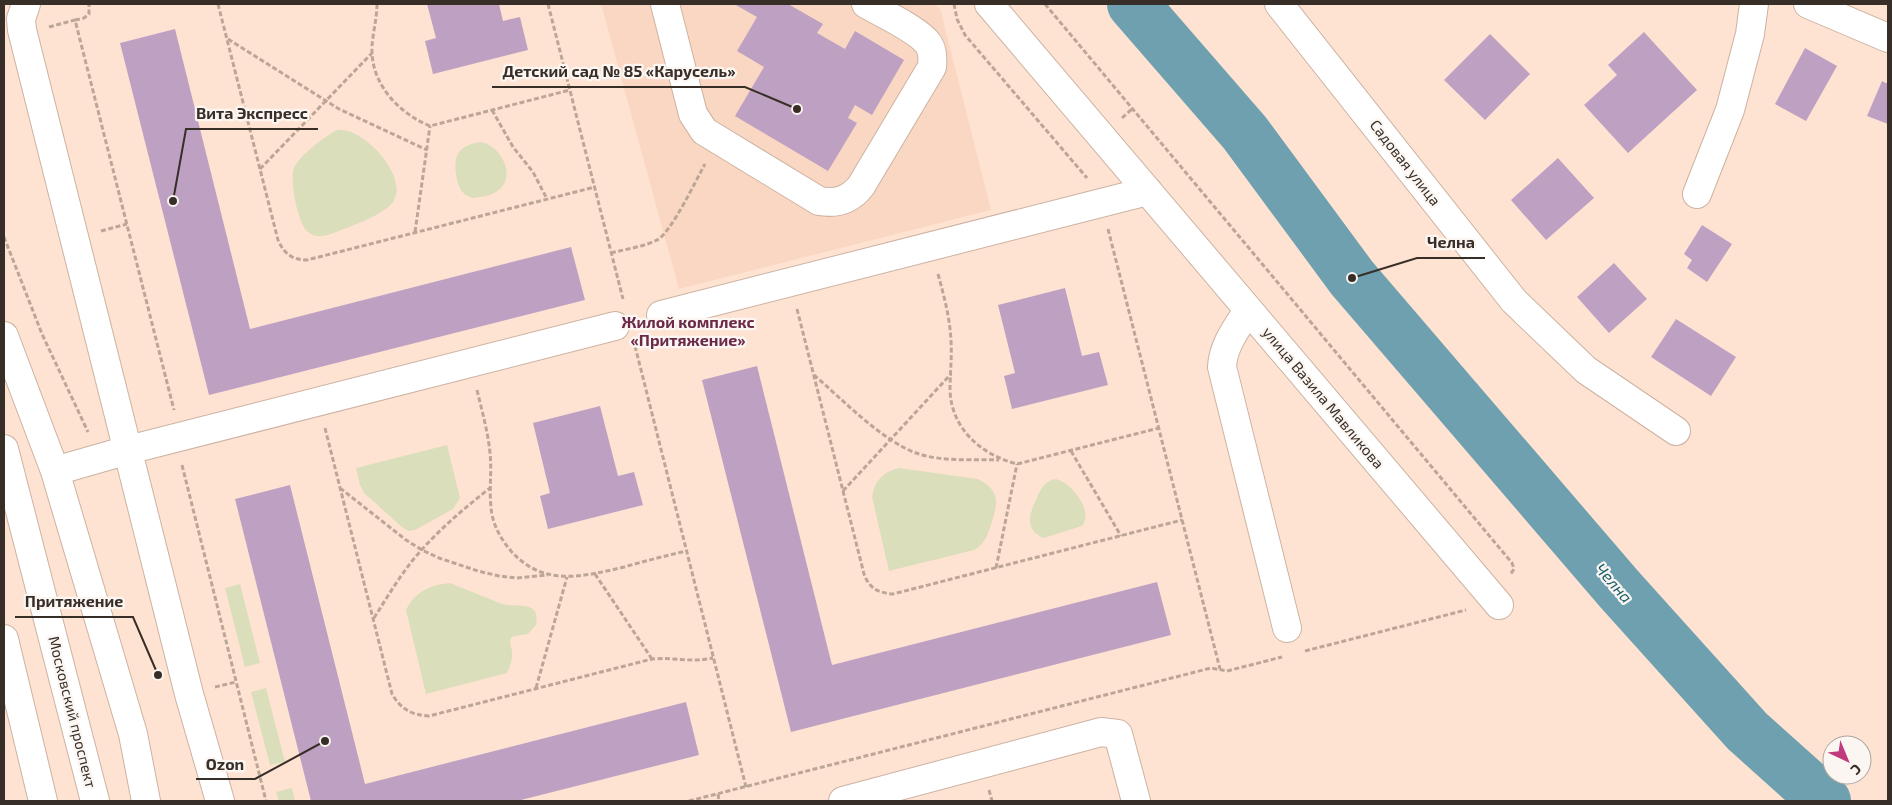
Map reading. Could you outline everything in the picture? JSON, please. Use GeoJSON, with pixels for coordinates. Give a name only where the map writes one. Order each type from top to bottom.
{"type":"FeatureCollection","features":[{"type":"Feature","properties":{"kind":"street"},"geometry":{"type":"LineString","coordinates":[[26,4],[21,19],[23,33],[189,694],[220,801]]}},
{"type":"Feature","properties":{"kind":"street"},"geometry":{"type":"LineString","coordinates":[[665,4],[693,114],[704,132],[819,201],[837,202],[854,194],[861,186],[932,67],[932,50],[927,41],[866,4]]}},
{"type":"Feature","properties":{"kind":"street","name":"улица Вазила Мавликова"},"geometry":{"type":"LineString","coordinates":[[989,4],[1494,599]]}},
{"type":"Feature","properties":{"kind":"street","name":"Садовая улица"},"geometry":{"type":"LineString","coordinates":[[1279,4],[1514,301],[1586,370],[1676,432]]}},
{"type":"Feature","properties":{"kind":"street"},"geometry":{"type":"LineString","coordinates":[[1696,194],[1730,110],[1750,34],[1754,4]]}},
{"type":"Feature","properties":{"kind":"street"},"geometry":{"type":"LineString","coordinates":[[1808,4],[1888,38]]}},
{"type":"Feature","properties":{"kind":"street"},"geometry":{"type":"LineString","coordinates":[[661,315],[1148,191]]}},
{"type":"Feature","properties":{"kind":"street"},"geometry":{"type":"LineString","coordinates":[[1248,310],[1228,343],[1224,352],[1222,367],[1287,628]]}},
{"type":"Feature","properties":{"kind":"street"},"geometry":{"type":"LineString","coordinates":[[55,471],[128,450],[624,324]]}},
{"type":"Feature","properties":{"kind":"street"},"geometry":{"type":"LineString","coordinates":[[4,336],[55,471],[133,734],[146,801]]}},
{"type":"Feature","properties":{"kind":"street","name":"Московский проспект"},"geometry":{"type":"LineString","coordinates":[[4,449],[95,801]]}},
{"type":"Feature","properties":{"kind":"street"},"geometry":{"type":"LineString","coordinates":[[4,639],[43,801]]}},
{"type":"Feature","properties":{"kind":"street"},"geometry":{"type":"LineString","coordinates":[[843,801],[1101,732],[1118,734],[1136,801]]}},
{"type":"Feature","properties":{"kind":"path"},"geometry":{"type":"LineString","coordinates":[[23,33],[84,18],[89,14],[89,4]]}},
{"type":"Feature","properties":{"kind":"path"},"geometry":{"type":"LineString","coordinates":[[218,4],[278,240],[284,251],[294,258],[307,260],[595,187]]}},
{"type":"Feature","properties":{"kind":"path"},"geometry":{"type":"LineString","coordinates":[[377,4],[372,52],[376,70],[384,89],[395,104],[407,114],[430,126],[570,90]]}},
{"type":"Feature","properties":{"kind":"path"},"geometry":{"type":"LineString","coordinates":[[548,4],[611,253],[624,324],[686,551],[746,787]]}},
{"type":"Feature","properties":{"kind":"path"},"geometry":{"type":"LineString","coordinates":[[954,4],[956,19],[961,30],[1098,191],[1220,670]]}},
{"type":"Feature","properties":{"kind":"path"},"geometry":{"type":"LineString","coordinates":[[1045,4],[1512,563],[1514,569],[1494,599],[1464,611],[1303,652]]}},
{"type":"Feature","properties":{"kind":"path"},"geometry":{"type":"LineString","coordinates":[[75,20],[184,450],[182,469],[266,801]]}},
{"type":"Feature","properties":{"kind":"path"},"geometry":{"type":"LineString","coordinates":[[228,39],[339,109],[427,150]]}},
{"type":"Feature","properties":{"kind":"path"},"geometry":{"type":"LineString","coordinates":[[260,169],[372,52]]}},
{"type":"Feature","properties":{"kind":"path"},"geometry":{"type":"LineString","coordinates":[[492,110],[513,147],[533,172],[547,199]]}},
{"type":"Feature","properties":{"kind":"path"},"geometry":{"type":"LineString","coordinates":[[415,232],[430,126]]}},
{"type":"Feature","properties":{"kind":"path"},"geometry":{"type":"LineString","coordinates":[[611,253],[651,242],[664,235],[718,142]]}},
{"type":"Feature","properties":{"kind":"path"},"geometry":{"type":"LineString","coordinates":[[4,237],[42,334],[100,458]]}},
{"type":"Feature","properties":{"kind":"path"},"geometry":{"type":"LineString","coordinates":[[932,246],[950,317],[950,392],[958,421],[976,444],[988,453],[1017,464],[1159,428]]}},
{"type":"Feature","properties":{"kind":"path"},"geometry":{"type":"LineString","coordinates":[[790,282],[864,574],[867,581],[876,591],[893,594],[1182,520]]}},
{"type":"Feature","properties":{"kind":"path"},"geometry":{"type":"LineString","coordinates":[[470,363],[488,434],[493,520],[504,544],[517,558],[534,570],[567,577],[595,574],[686,551]]}},
{"type":"Feature","properties":{"kind":"path"},"geometry":{"type":"LineString","coordinates":[[843,491],[951,374]]}},
{"type":"Feature","properties":{"kind":"path"},"geometry":{"type":"LineString","coordinates":[[814,375],[890,440],[906,449],[932,457],[1003,460]]}},
{"type":"Feature","properties":{"kind":"path"},"geometry":{"type":"LineString","coordinates":[[318,402],[392,694],[403,708],[411,713],[429,716],[652,659],[672,658],[693,661],[713,658]]}},
{"type":"Feature","properties":{"kind":"path"},"geometry":{"type":"LineString","coordinates":[[1071,450],[1121,536]]}},
{"type":"Feature","properties":{"kind":"path"},"geometry":{"type":"LineString","coordinates":[[996,568],[1017,464]]}},
{"type":"Feature","properties":{"kind":"path"},"geometry":{"type":"LineString","coordinates":[[374,618],[396,583],[422,550],[463,510],[491,487]]}},
{"type":"Feature","properties":{"kind":"path"},"geometry":{"type":"LineString","coordinates":[[340,488],[387,526],[422,550],[461,566],[499,576],[517,578],[551,575]]}},
{"type":"Feature","properties":{"kind":"path"},"geometry":{"type":"LineString","coordinates":[[595,574],[652,659]]}},
{"type":"Feature","properties":{"kind":"path"},"geometry":{"type":"LineString","coordinates":[[536,688],[567,577]]}},
{"type":"Feature","properties":{"kind":"path"},"geometry":{"type":"LineString","coordinates":[[689,801],[1211,668],[1227,671],[1285,656]]}},
{"type":"Feature","properties":{"kind":"path"},"geometry":{"type":"LineString","coordinates":[[718,794],[719,801]]}},
{"type":"Feature","properties":{"kind":"shaded area"},"geometry":{"type":"Polygon","coordinates":[[[601,4],[933,4],[940,8],[991,210],[679,289],[601,4]]]}},
{"type":"Feature","properties":{"kind":"green space"},"geometry":{"type":"Polygon","coordinates":[[[337,130],[348,131],[371,144],[390,167],[397,192],[393,202],[382,212],[325,236],[317,236],[307,231],[300,219],[294,191],[294,168],[319,141],[337,130]]]}},
{"type":"Feature","properties":{"kind":"green space"},"geometry":{"type":"Polygon","coordinates":[[[481,142],[489,145],[501,156],[505,163],[506,179],[503,186],[496,192],[473,198],[461,191],[456,178],[456,158],[462,149],[481,142]]]}},
{"type":"Feature","properties":{"kind":"green space"},"geometry":{"type":"Polygon","coordinates":[[[447,445],[460,498],[453,509],[415,530],[409,531],[403,528],[364,493],[356,468],[447,445]]]}},
{"type":"Feature","properties":{"kind":"green space"},"geometry":{"type":"Polygon","coordinates":[[[899,468],[978,479],[991,488],[996,498],[995,510],[988,533],[981,545],[974,550],[889,571],[872,497],[875,486],[884,474],[899,468]]]}},
{"type":"Feature","properties":{"kind":"green space"},"geometry":{"type":"Polygon","coordinates":[[[1056,479],[1068,486],[1080,498],[1085,513],[1085,520],[1082,526],[1044,538],[1034,532],[1031,527],[1031,513],[1042,487],[1056,479]]]}},
{"type":"Feature","properties":{"kind":"green space"},"geometry":{"type":"Polygon","coordinates":[[[450,583],[502,604],[531,608],[535,611],[537,617],[536,625],[528,634],[511,638],[512,657],[507,673],[426,694],[406,610],[414,598],[423,590],[450,583]]]}},
{"type":"Feature","properties":{"kind":"green space"},"geometry":{"type":"Polygon","coordinates":[[[240,584],[260,663],[245,667],[225,588],[240,584]]]}},
{"type":"Feature","properties":{"kind":"green space"},"geometry":{"type":"Polygon","coordinates":[[[266,688],[285,762],[270,765],[251,692],[266,688]]]}},
{"type":"Feature","properties":{"kind":"green space"},"geometry":{"type":"Polygon","coordinates":[[[292,788],[295,801],[279,801],[276,792],[292,788]]]}},
{"type":"Feature","properties":{"kind":"building"},"geometry":{"type":"Polygon","coordinates":[[[427,4],[499,4],[503,21],[520,17],[528,50],[433,74],[425,41],[436,38],[427,4]]]}},
{"type":"Feature","properties":{"kind":"building"},"geometry":{"type":"Polygon","coordinates":[[[734,4],[788,4],[823,24],[817,33],[845,49],[855,31],[904,60],[872,115],[855,105],[848,118],[857,123],[828,171],[735,116],[764,67],[737,51],[757,17],[734,4]]]}},
{"type":"Feature","properties":{"kind":"building"},"geometry":{"type":"Polygon","coordinates":[[[175,29],[250,329],[571,247],[585,300],[209,395],[120,43],[175,29]]]}},
{"type":"Feature","properties":{"kind":"building"},"geometry":{"type":"Polygon","coordinates":[[[1644,32],[1697,90],[1628,153],[1584,105],[1617,75],[1608,65],[1644,32]]]}},
{"type":"Feature","properties":{"kind":"building"},"geometry":{"type":"Polygon","coordinates":[[[1490,34],[1530,74],[1485,120],[1444,80],[1490,34]]]}},
{"type":"Feature","properties":{"kind":"building"},"geometry":{"type":"Polygon","coordinates":[[[1805,48],[1837,66],[1806,121],[1775,104],[1805,48]]]}},
{"type":"Feature","properties":{"kind":"building"},"geometry":{"type":"Polygon","coordinates":[[[1882,81],[1888,84],[1888,124],[1867,116],[1882,81]]]}},
{"type":"Feature","properties":{"kind":"building"},"geometry":{"type":"Polygon","coordinates":[[[1558,158],[1594,198],[1546,240],[1511,200],[1558,158]]]}},
{"type":"Feature","properties":{"kind":"building"},"geometry":{"type":"Polygon","coordinates":[[[1702,225],[1732,244],[1707,282],[1687,268],[1692,260],[1684,254],[1702,225]]]}},
{"type":"Feature","properties":{"kind":"building"},"geometry":{"type":"Polygon","coordinates":[[[1614,263],[1647,299],[1609,333],[1577,297],[1614,263]]]}},
{"type":"Feature","properties":{"kind":"building"},"geometry":{"type":"Polygon","coordinates":[[[1065,288],[1082,356],[1099,352],[1108,385],[1012,409],[1004,376],[1015,373],[998,305],[1065,288]]]}},
{"type":"Feature","properties":{"kind":"building"},"geometry":{"type":"Polygon","coordinates":[[[1676,319],[1736,357],[1711,396],[1651,357],[1676,319]]]}},
{"type":"Feature","properties":{"kind":"building"},"geometry":{"type":"Polygon","coordinates":[[[757,366],[832,665],[1157,582],[1171,635],[791,732],[702,380],[757,366]]]}},
{"type":"Feature","properties":{"kind":"building"},"geometry":{"type":"Polygon","coordinates":[[[600,406],[618,476],[634,472],[643,505],[548,529],[540,496],[550,493],[533,423],[600,406]]]}},
{"type":"Feature","properties":{"kind":"building"},"geometry":{"type":"Polygon","coordinates":[[[290,485],[365,784],[686,702],[699,755],[517,801],[311,801],[235,499],[290,485]]]}},
{"type":"Feature","properties":{"kind":"waterway","name":"Челна"},"geometry":{"type":"LineString","coordinates":[[1133,4],[1245,133],[1352,278],[1620,590],[1747,731],[1825,801]]}},
{"type":"Feature","properties":{"kind":"place","name":"Детский сад № 85 «Карусель»"},"geometry":{"type":"Point","coordinates":[797,109]}},
{"type":"Feature","properties":{"kind":"place","name":"Вита Экспресс"},"geometry":{"type":"Point","coordinates":[173,201]}},
{"type":"Feature","properties":{"kind":"place","name":"Челна"},"geometry":{"type":"Point","coordinates":[1352,278]}},
{"type":"Feature","properties":{"kind":"place","name":"Притяжение"},"geometry":{"type":"Point","coordinates":[158,675]}},
{"type":"Feature","properties":{"kind":"place","name":"Ozon"},"geometry":{"type":"Point","coordinates":[325,741]}},
{"type":"Feature","properties":{"kind":"district","name":"Жилой комплекс «Притяжение»"},"geometry":{"type":"Point","coordinates":[688,331]}}]}
